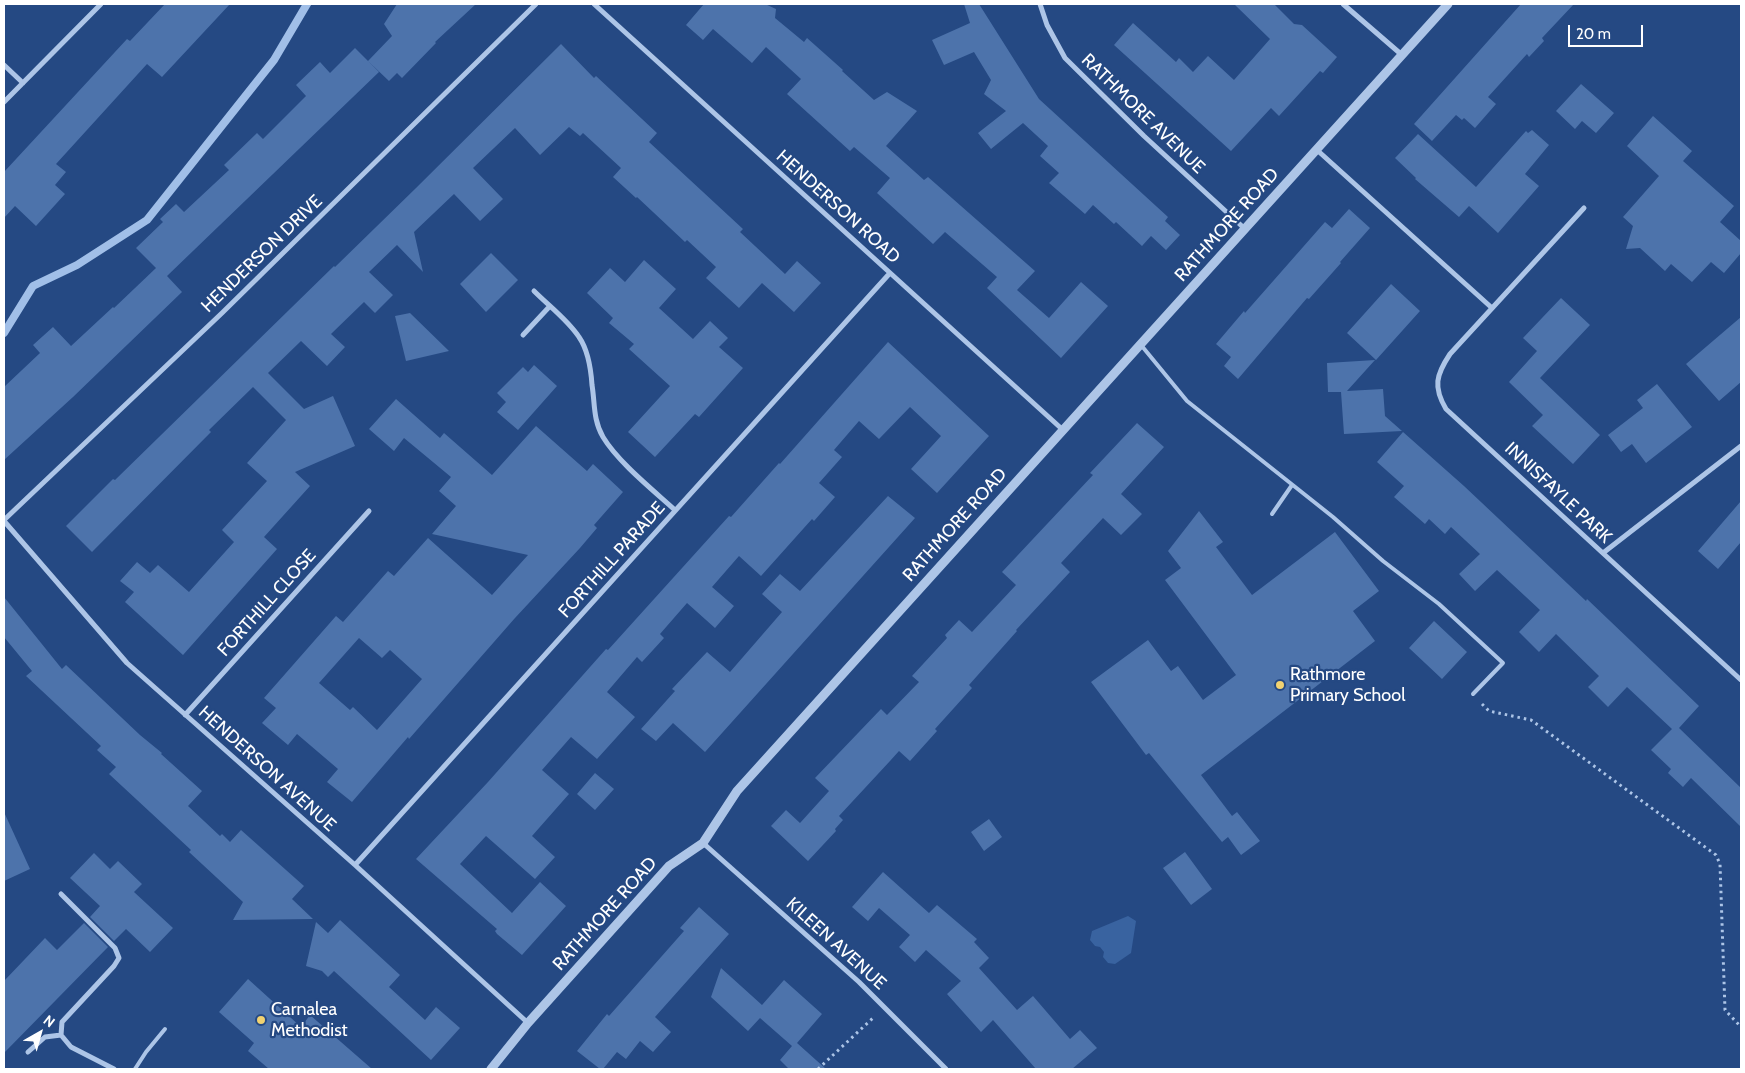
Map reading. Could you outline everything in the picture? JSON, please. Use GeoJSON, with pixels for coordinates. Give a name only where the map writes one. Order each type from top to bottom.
{"type":"FeatureCollection","features":[{"type":"Feature","properties":{"kind":"street"},"geometry":{"type":"LineString","coordinates":[[4,102],[101,4]]}},
{"type":"Feature","properties":{"kind":"street","name":"HENDERSON DRIVE"},"geometry":{"type":"LineString","coordinates":[[4,520],[222,313],[536,4]]}},
{"type":"Feature","properties":{"kind":"street","name":"HENDERSON ROAD"},"geometry":{"type":"LineString","coordinates":[[594,4],[1063,430]]}},
{"type":"Feature","properties":{"kind":"street","name":"RATHMORE AVENUE"},"geometry":{"type":"LineString","coordinates":[[1040,4],[1047,25],[1065,58],[1144,136],[1245,229]]}},
{"type":"Feature","properties":{"kind":"street"},"geometry":{"type":"LineString","coordinates":[[1343,4],[1402,55]]}},
{"type":"Feature","properties":{"kind":"street","name":"RATHMORE ROAD"},"geometry":{"type":"LineString","coordinates":[[491,1069],[528,1023],[669,866],[703,843],[737,791],[1448,4]]}},
{"type":"Feature","properties":{"kind":"street"},"geometry":{"type":"LineString","coordinates":[[4,65],[23,83]]}},
{"type":"Feature","properties":{"kind":"street"},"geometry":{"type":"LineString","coordinates":[[1317,150],[1492,308]]}},
{"type":"Feature","properties":{"kind":"street","name":"INNISFAYLE PARK"},"geometry":{"type":"LineString","coordinates":[[1584,208],[1450,354],[1440,369],[1437,386],[1440,399],[1446,409],[1741,680]]}},
{"type":"Feature","properties":{"kind":"street","name":"FORTHILL PARADE"},"geometry":{"type":"LineString","coordinates":[[355,865],[890,273]]}},
{"type":"Feature","properties":{"kind":"street"},"geometry":{"type":"LineString","coordinates":[[534,291],[580,338],[593,386],[594,413],[603,437],[620,458],[675,510]]}},
{"type":"Feature","properties":{"kind":"street"},"geometry":{"type":"LineString","coordinates":[[523,335],[550,306]]}},
{"type":"Feature","properties":{"kind":"street"},"geometry":{"type":"LineString","coordinates":[[1603,553],[1741,446]]}},
{"type":"Feature","properties":{"kind":"street","name":"FORTHILL CLOSE"},"geometry":{"type":"LineString","coordinates":[[185,715],[369,511]]}},
{"type":"Feature","properties":{"kind":"street","name":"HENDERSON AVENUE"},"geometry":{"type":"LineString","coordinates":[[4,520],[127,663],[355,865],[528,1023]]}},
{"type":"Feature","properties":{"kind":"street","name":"KILEEN AVENUE"},"geometry":{"type":"LineString","coordinates":[[703,843],[860,982],[946,1069]]}},
{"type":"Feature","properties":{"kind":"street"},"geometry":{"type":"LineString","coordinates":[[61,894],[115,948],[119,958],[114,966],[62,1022],[61,1035],[71,1047],[114,1069]]}},
{"type":"Feature","properties":{"kind":"street"},"geometry":{"type":"LineString","coordinates":[[28,1052],[45,1037],[61,1035]]}},
{"type":"Feature","properties":{"kind":"lane"},"geometry":{"type":"LineString","coordinates":[[1141,344],[1187,401],[1333,517],[1383,561],[1439,604],[1503,664],[1473,694]]}},
{"type":"Feature","properties":{"kind":"lane"},"geometry":{"type":"LineString","coordinates":[[1272,514],[1292,485]]}},
{"type":"Feature","properties":{"kind":"lane"},"geometry":{"type":"LineString","coordinates":[[135,1069],[165,1029]]}},
{"type":"Feature","properties":{"kind":"path"},"geometry":{"type":"LineString","coordinates":[[1473,694],[1489,711],[1531,720],[1716,855],[1720,864],[1725,1010],[1741,1027]]}},
{"type":"Feature","properties":{"kind":"path"},"geometry":{"type":"LineString","coordinates":[[818,1069],[884,1007]]}},
{"type":"Feature","properties":{"kind":"shaded area"},"geometry":{"type":"Polygon","coordinates":[[[1128,916],[1136,921],[1131,953],[1115,964],[1108,963],[1103,957],[1104,952],[1090,940],[1092,931],[1128,916]]]}},
{"type":"Feature","properties":{"kind":"building"},"geometry":{"type":"Polygon","coordinates":[[[165,4],[230,4],[162,77],[147,64],[56,164],[66,172],[55,185],[65,194],[36,226],[15,206],[4,218],[4,172],[127,39],[130,41],[165,4]]]}},
{"type":"Feature","properties":{"kind":"building"},"geometry":{"type":"Polygon","coordinates":[[[397,4],[476,4],[435,42],[402,78],[397,73],[389,81],[368,61],[392,36],[384,24],[397,4]]]}},
{"type":"Feature","properties":{"kind":"building"},"geometry":{"type":"Polygon","coordinates":[[[704,4],[765,4],[776,9],[775,18],[804,42],[807,38],[874,100],[887,92],[917,111],[886,146],[924,180],[928,177],[1035,271],[1017,290],[1049,318],[1081,282],[1108,306],[1061,358],[987,288],[997,277],[945,232],[933,244],[877,193],[890,178],[854,147],[850,151],[787,94],[801,79],[766,47],[752,63],[713,29],[703,40],[686,25],[704,4]]]}},
{"type":"Feature","properties":{"kind":"building"},"geometry":{"type":"Polygon","coordinates":[[[964,4],[979,4],[1039,99],[1168,217],[1165,221],[1180,235],[1166,250],[1151,236],[1142,246],[1116,222],[1114,224],[1093,205],[1085,214],[1049,183],[1059,173],[1040,156],[1048,146],[1023,123],[991,149],[978,133],[1006,111],[984,94],[991,80],[974,52],[944,65],[932,40],[970,23],[964,4]]]}},
{"type":"Feature","properties":{"kind":"building"},"geometry":{"type":"Polygon","coordinates":[[[1234,4],[1274,4],[1294,24],[1302,25],[1337,57],[1323,73],[1320,71],[1279,116],[1271,108],[1231,151],[1114,45],[1133,23],[1176,62],[1179,58],[1193,72],[1208,56],[1234,80],[1270,39],[1234,4]]]}},
{"type":"Feature","properties":{"kind":"building"},"geometry":{"type":"Polygon","coordinates":[[[1521,4],[1574,4],[1542,38],[1544,41],[1529,57],[1527,54],[1488,97],[1496,104],[1475,128],[1464,118],[1462,120],[1456,115],[1432,141],[1414,124],[1521,4]]]}},
{"type":"Feature","properties":{"kind":"building"},"geometry":{"type":"Polygon","coordinates":[[[561,44],[594,78],[596,76],[657,133],[649,142],[743,229],[740,232],[785,274],[797,261],[821,283],[794,312],[762,283],[739,308],[706,278],[716,267],[687,240],[685,242],[613,177],[621,168],[583,133],[580,136],[569,127],[540,155],[515,128],[473,168],[503,199],[480,221],[454,194],[414,232],[423,272],[397,245],[369,272],[393,295],[375,313],[364,302],[331,334],[345,347],[327,366],[301,341],[268,373],[304,409],[333,396],[355,446],[295,472],[310,486],[264,537],[277,549],[183,655],[125,602],[134,592],[120,581],[137,562],[150,573],[158,565],[189,592],[234,542],[222,530],[267,481],[247,463],[286,420],[253,387],[92,552],[66,526],[335,267],[561,44]]]}},
{"type":"Feature","properties":{"kind":"building"},"geometry":{"type":"Polygon","coordinates":[[[355,48],[379,72],[167,276],[182,292],[73,397],[4,460],[4,387],[40,353],[33,345],[53,327],[71,346],[114,308],[156,268],[136,248],[163,222],[160,219],[176,204],[184,212],[229,170],[224,165],[257,133],[263,139],[306,96],[296,85],[320,62],[330,73],[355,48]]]}},
{"type":"Feature","properties":{"kind":"building"},"geometry":{"type":"Polygon","coordinates":[[[1581,84],[1614,113],[1596,133],[1582,121],[1575,129],[1556,111],[1581,84]]]}},
{"type":"Feature","properties":{"kind":"building"},"geometry":{"type":"Polygon","coordinates":[[[1653,116],[1692,151],[1683,161],[1734,206],[1720,222],[1741,241],[1741,253],[1724,273],[1711,262],[1692,282],[1671,264],[1665,271],[1640,248],[1626,249],[1633,226],[1623,217],[1659,176],[1627,146],[1653,116]]]}},
{"type":"Feature","properties":{"kind":"building"},"geometry":{"type":"Polygon","coordinates":[[[1532,130],[1549,145],[1525,174],[1539,186],[1498,233],[1469,206],[1459,217],[1415,179],[1395,158],[1418,134],[1476,187],[1526,131],[1528,133],[1532,130]]]}},
{"type":"Feature","properties":{"kind":"building"},"geometry":{"type":"Polygon","coordinates":[[[1349,209],[1370,228],[1238,379],[1224,366],[1231,357],[1216,344],[1325,222],[1332,228],[1349,209]]]}},
{"type":"Feature","properties":{"kind":"building"},"geometry":{"type":"Polygon","coordinates":[[[491,253],[518,280],[486,312],[460,284],[491,253]]]}},
{"type":"Feature","properties":{"kind":"building"},"geometry":{"type":"Polygon","coordinates":[[[644,260],[676,289],[659,308],[693,339],[710,321],[728,338],[719,347],[743,368],[699,417],[695,414],[655,457],[628,432],[670,386],[629,349],[634,344],[609,323],[613,318],[587,293],[610,268],[625,282],[644,260]]]}},
{"type":"Feature","properties":{"kind":"building"},"geometry":{"type":"Polygon","coordinates":[[[1391,284],[1420,311],[1376,360],[1347,333],[1391,284]]]}},
{"type":"Feature","properties":{"kind":"building"},"geometry":{"type":"Polygon","coordinates":[[[1561,298],[1590,325],[1540,378],[1600,435],[1573,464],[1532,426],[1543,415],[1509,382],[1537,351],[1523,338],[1561,298]]]}},
{"type":"Feature","properties":{"kind":"building"},"geometry":{"type":"Polygon","coordinates":[[[410,313],[449,351],[406,361],[395,316],[410,313]]]}},
{"type":"Feature","properties":{"kind":"building"},"geometry":{"type":"Polygon","coordinates":[[[1741,317],[1741,382],[1719,401],[1686,364],[1741,317]]]}},
{"type":"Feature","properties":{"kind":"building"},"geometry":{"type":"Polygon","coordinates":[[[888,342],[989,436],[937,493],[911,469],[941,436],[910,407],[879,439],[859,421],[834,450],[842,457],[819,483],[835,497],[814,521],[812,519],[761,576],[739,556],[712,587],[734,606],[715,628],[687,603],[660,634],[664,638],[642,662],[637,657],[607,692],[635,717],[597,759],[571,737],[542,770],[569,794],[532,836],[555,857],[535,879],[486,836],[460,864],[512,913],[540,882],[566,906],[522,955],[497,934],[495,931],[497,929],[416,859],[488,782],[606,649],[608,650],[729,516],[731,517],[780,464],[888,342]]]}},
{"type":"Feature","properties":{"kind":"building"},"geometry":{"type":"Polygon","coordinates":[[[1375,360],[1347,391],[1383,389],[1385,416],[1402,431],[1344,434],[1341,392],[1328,392],[1327,363],[1375,360]]]}},
{"type":"Feature","properties":{"kind":"building"},"geometry":{"type":"Polygon","coordinates":[[[534,365],[557,386],[518,430],[497,412],[506,402],[497,393],[523,367],[528,372],[534,365]]]}},
{"type":"Feature","properties":{"kind":"building"},"geometry":{"type":"Polygon","coordinates":[[[1657,384],[1692,427],[1646,463],[1632,444],[1621,452],[1608,435],[1643,408],[1637,400],[1657,384]]]}},
{"type":"Feature","properties":{"kind":"building"},"geometry":{"type":"Polygon","coordinates":[[[396,399],[440,438],[444,433],[492,475],[536,426],[587,471],[593,464],[623,492],[594,525],[597,528],[580,548],[515,618],[409,739],[408,737],[352,802],[327,782],[338,769],[297,734],[288,745],[262,723],[276,708],[264,698],[336,616],[343,622],[388,571],[394,576],[428,538],[492,595],[528,555],[432,534],[456,506],[439,491],[451,477],[404,438],[394,451],[369,429],[396,399]],[[359,638],[319,683],[350,710],[353,707],[377,730],[422,679],[390,650],[382,658],[359,638]]]}},
{"type":"Feature","properties":{"kind":"building"},"geometry":{"type":"Polygon","coordinates":[[[1137,423],[1164,447],[1121,494],[1142,514],[1121,535],[1103,518],[1061,563],[1070,572],[1016,630],[969,685],[972,688],[935,729],[937,731],[910,761],[899,751],[839,816],[843,820],[835,829],[836,831],[808,861],[771,826],[786,810],[800,823],[829,791],[815,778],[881,709],[887,715],[919,682],[912,676],[947,638],[945,635],[959,620],[972,632],[1016,585],[1002,572],[1093,475],[1090,473],[1137,423]]]}},
{"type":"Feature","properties":{"kind":"building"},"geometry":{"type":"Polygon","coordinates":[[[1403,432],[1464,486],[1586,601],[1587,599],[1699,706],[1679,728],[1741,788],[1741,827],[1691,778],[1683,787],[1668,773],[1671,769],[1651,750],[1672,729],[1627,687],[1608,707],[1588,687],[1599,676],[1556,634],[1539,652],[1519,632],[1540,610],[1497,570],[1475,591],[1459,574],[1480,554],[1451,527],[1445,534],[1429,519],[1425,524],[1394,497],[1404,486],[1377,462],[1403,432]]]}},
{"type":"Feature","properties":{"kind":"building"},"geometry":{"type":"Polygon","coordinates":[[[888,496],[915,518],[705,752],[673,723],[656,741],[641,729],[675,691],[672,689],[707,652],[730,672],[782,612],[762,594],[780,574],[800,591],[888,496]]]}},
{"type":"Feature","properties":{"kind":"building"},"geometry":{"type":"Polygon","coordinates":[[[1741,501],[1741,542],[1718,569],[1698,551],[1741,501]]]}},
{"type":"Feature","properties":{"kind":"building"},"geometry":{"type":"Polygon","coordinates":[[[1199,511],[1223,542],[1216,547],[1252,595],[1335,532],[1379,591],[1353,611],[1375,641],[1201,775],[1232,816],[1237,812],[1260,841],[1241,855],[1228,837],[1222,842],[1149,753],[1146,755],[1091,682],[1148,640],[1171,671],[1178,666],[1203,700],[1236,675],[1165,580],[1181,568],[1168,551],[1199,511]]]}},
{"type":"Feature","properties":{"kind":"building"},"geometry":{"type":"Polygon","coordinates":[[[4,597],[62,669],[66,665],[202,791],[188,806],[220,836],[222,834],[230,842],[241,830],[304,886],[292,899],[313,919],[233,920],[243,902],[189,852],[191,850],[109,774],[116,767],[97,750],[101,746],[26,676],[32,671],[4,637],[4,597]]]}},
{"type":"Feature","properties":{"kind":"building"},"geometry":{"type":"Polygon","coordinates":[[[1434,621],[1467,652],[1442,679],[1409,648],[1434,621]]]}},
{"type":"Feature","properties":{"kind":"building"},"geometry":{"type":"Polygon","coordinates":[[[595,773],[614,789],[595,810],[577,794],[595,773]]]}},
{"type":"Feature","properties":{"kind":"building"},"geometry":{"type":"Polygon","coordinates":[[[4,812],[30,869],[4,881],[4,812]]]}},
{"type":"Feature","properties":{"kind":"building"},"geometry":{"type":"Polygon","coordinates":[[[989,819],[1002,837],[984,851],[971,832],[989,819]]]}},
{"type":"Feature","properties":{"kind":"building"},"geometry":{"type":"Polygon","coordinates":[[[1185,852],[1212,889],[1191,905],[1163,868],[1185,852]]]}},
{"type":"Feature","properties":{"kind":"building"},"geometry":{"type":"Polygon","coordinates":[[[94,853],[110,869],[118,861],[142,884],[134,892],[173,928],[150,952],[126,929],[114,941],[90,917],[100,906],[70,878],[94,853]]]}},
{"type":"Feature","properties":{"kind":"building"},"geometry":{"type":"Polygon","coordinates":[[[883,872],[929,913],[937,905],[977,939],[974,942],[989,958],[979,968],[1017,1010],[1033,996],[1070,1039],[1080,1030],[1097,1048],[1072,1069],[1036,1069],[993,1020],[981,1032],[947,994],[961,981],[926,950],[915,962],[899,947],[910,935],[879,908],[868,921],[852,907],[883,872]]]}},
{"type":"Feature","properties":{"kind":"building"},"geometry":{"type":"Polygon","coordinates":[[[699,907],[729,934],[655,1017],[671,1032],[653,1052],[640,1041],[626,1059],[617,1052],[603,1069],[600,1069],[577,1051],[607,1014],[609,1016],[684,931],[680,928],[699,907]]]}},
{"type":"Feature","properties":{"kind":"building"},"geometry":{"type":"Polygon","coordinates":[[[340,920],[400,975],[389,987],[425,1020],[436,1007],[460,1028],[431,1060],[334,971],[328,977],[322,971],[306,966],[316,922],[328,933],[340,920]]]}},
{"type":"Feature","properties":{"kind":"building"},"geometry":{"type":"Polygon","coordinates":[[[84,923],[108,947],[4,1053],[4,981],[45,938],[57,950],[84,923]]]}},
{"type":"Feature","properties":{"kind":"building"},"geometry":{"type":"Polygon","coordinates":[[[721,968],[762,1005],[784,980],[822,1014],[797,1043],[826,1069],[789,1069],[780,1060],[792,1046],[760,1018],[748,1031],[711,997],[721,968]]]}},
{"type":"Feature","properties":{"kind":"building","name":"Carnalea Methodist"},"geometry":{"type":"Polygon","coordinates":[[[248,979],[301,1027],[310,1015],[372,1069],[269,1069],[248,1051],[254,1043],[219,1012],[248,979]]]}},
{"type":"Feature","properties":{"kind":"waterway"},"geometry":{"type":"LineString","coordinates":[[4,333],[33,286],[77,265],[147,220],[274,60],[307,4]]}},
{"type":"Feature","properties":{"kind":"place","name":"Rathmore Primary School"},"geometry":{"type":"Point","coordinates":[1280,685]}},
{"type":"Feature","properties":{"kind":"place","name":"Carnalea Methodist"},"geometry":{"type":"Point","coordinates":[261,1020]}}]}
